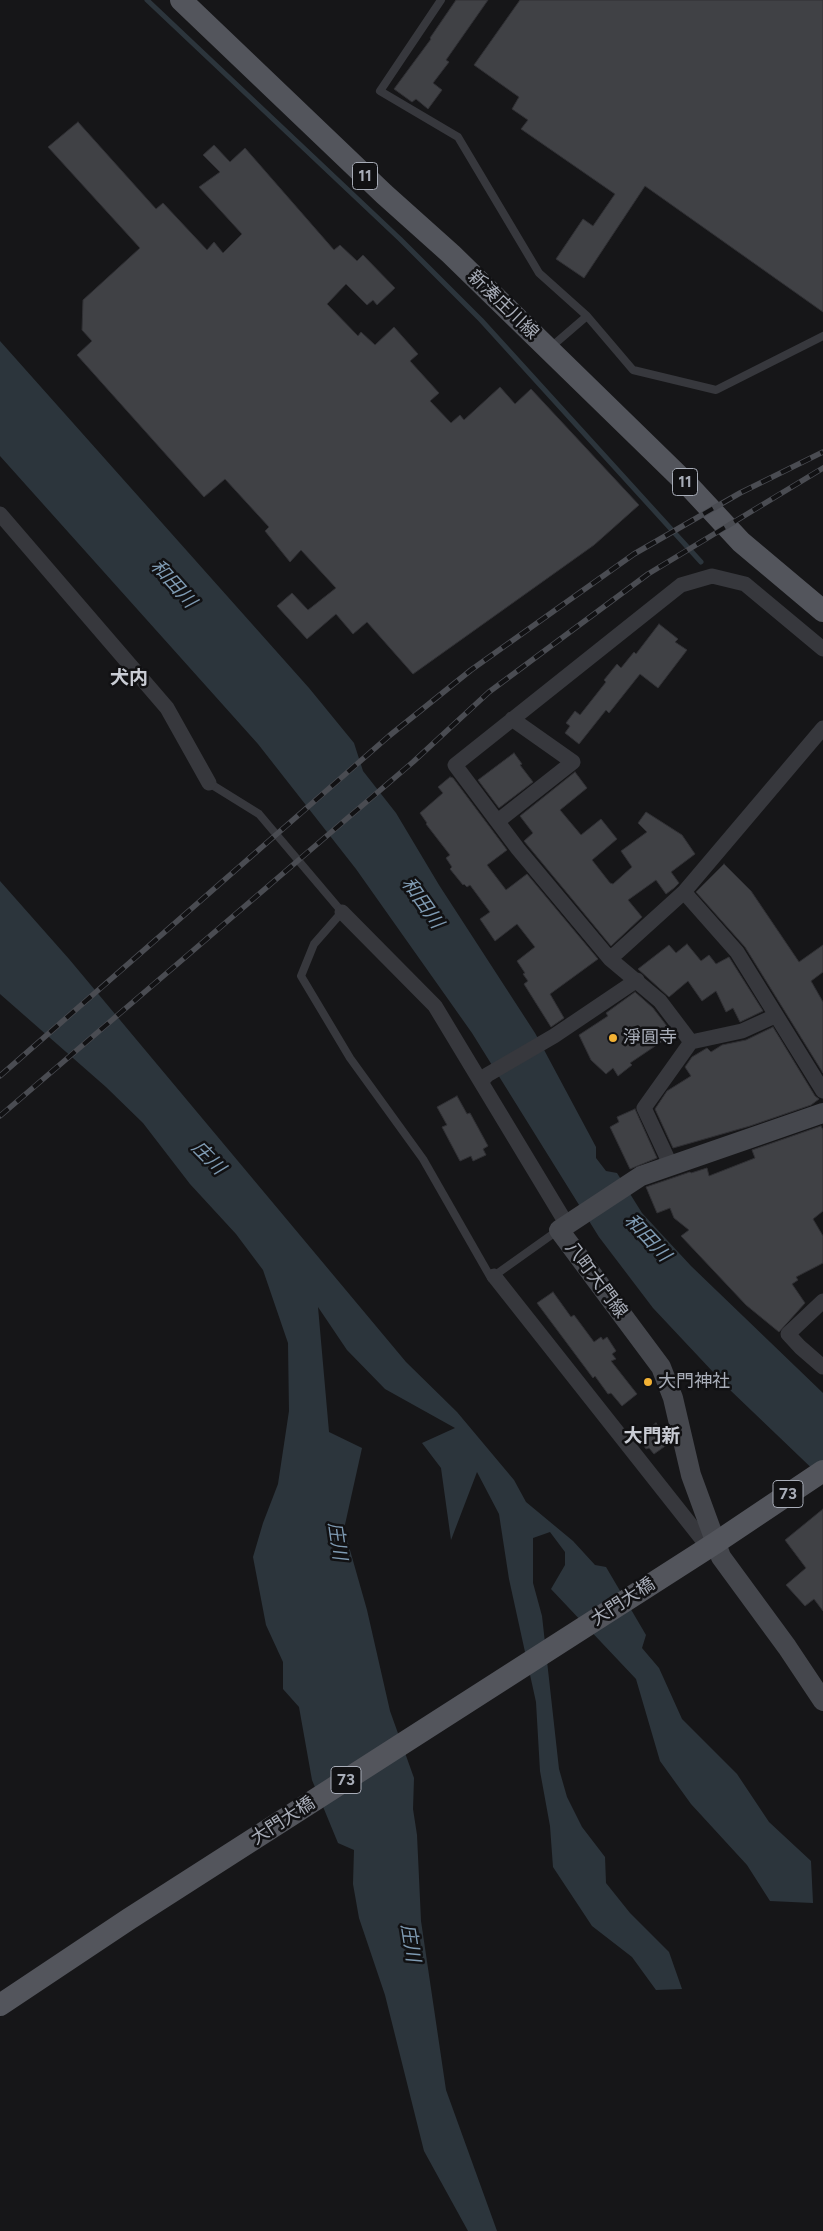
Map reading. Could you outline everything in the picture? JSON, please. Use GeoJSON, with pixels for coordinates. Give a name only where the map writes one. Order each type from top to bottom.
{"type":"FeatureCollection","features":[{"type":"Feature","properties":{"kind":"main road","name":"新湊庄川線"},"geometry":{"type":"LineString","coordinates":[[181,0],[384,194],[451,254],[689,486],[741,542],[823,611]]}},
{"type":"Feature","properties":{"kind":"main road","name":"八町大門線"},"geometry":{"type":"LineString","coordinates":[[823,1112],[641,1176],[563,1227],[661,1367],[674,1398],[706,1549],[721,1557],[787,1647],[823,1701]]}},
{"type":"Feature","properties":{"kind":"main road","name":"73"},"geometry":{"type":"LineString","coordinates":[[706,1549],[823,1471]]}},
{"type":"Feature","properties":{"kind":"main road","name":"大門大橋"},"geometry":{"type":"LineString","coordinates":[[0,2005],[138,1914],[706,1549]]}},
{"type":"Feature","properties":{"kind":"street"},"geometry":{"type":"LineString","coordinates":[[0,514],[167,708],[209,783]]}},
{"type":"Feature","properties":{"kind":"street"},"geometry":{"type":"LineString","coordinates":[[691,1042],[660,1001],[610,959],[498,822],[455,765],[681,585],[712,576],[745,584],[823,649]]}},
{"type":"Feature","properties":{"kind":"street"},"geometry":{"type":"LineString","coordinates":[[498,822],[573,762],[512,719]]}},
{"type":"Feature","properties":{"kind":"street"},"geometry":{"type":"LineString","coordinates":[[610,959],[684,892],[823,728]]}},
{"type":"Feature","properties":{"kind":"street"},"geometry":{"type":"LineString","coordinates":[[684,892],[737,952],[823,1091]]}},
{"type":"Feature","properties":{"kind":"street"},"geometry":{"type":"LineString","coordinates":[[342,912],[435,1006],[484,1078],[563,1227]]}},
{"type":"Feature","properties":{"kind":"street"},"geometry":{"type":"LineString","coordinates":[[484,1078],[554,1036],[636,980]]}},
{"type":"Feature","properties":{"kind":"street"},"geometry":{"type":"LineString","coordinates":[[671,1166],[644,1108],[691,1042],[742,1031],[775,1016]]}},
{"type":"Feature","properties":{"kind":"street"},"geometry":{"type":"LineString","coordinates":[[494,1276],[706,1549]]}},
{"type":"Feature","properties":{"kind":"street"},"geometry":{"type":"LineString","coordinates":[[823,1301],[788,1334],[823,1367]]}},
{"type":"Feature","properties":{"kind":"lane"},"geometry":{"type":"LineString","coordinates":[[441,0],[380,91],[458,138],[539,274],[586,316],[633,370],[716,390],[823,336]]}},
{"type":"Feature","properties":{"kind":"lane"},"geometry":{"type":"LineString","coordinates":[[548,349],[586,316]]}},
{"type":"Feature","properties":{"kind":"lane"},"geometry":{"type":"LineString","coordinates":[[209,783],[259,814],[342,912],[314,944],[301,976],[350,1058],[423,1159],[492,1278],[563,1227]]}},
{"type":"Feature","properties":{"kind":"water","name":"和田川"},"geometry":{"type":"Polygon","coordinates":[[[0,341],[309,688],[354,743],[363,771],[396,813],[439,885],[535,1033],[596,1147],[596,1158],[606,1171],[617,1173],[642,1213],[691,1266],[823,1393],[823,1479],[729,1389],[653,1308],[599,1237],[472,1033],[356,869],[258,744],[0,456],[0,341]]]}},
{"type":"Feature","properties":{"kind":"water","name":"庄川"},"geometry":{"type":"Polygon","coordinates":[[[0,881],[69,959],[406,1362],[457,1412],[514,1480],[526,1502],[573,1541],[595,1565],[606,1567],[646,1635],[642,1648],[659,1668],[682,1719],[737,1774],[769,1822],[811,1861],[813,1903],[770,1901],[747,1865],[691,1804],[660,1761],[636,1679],[551,1589],[565,1565],[565,1552],[550,1532],[533,1538],[533,1583],[542,1616],[559,1769],[567,1797],[582,1827],[605,1857],[606,1883],[630,1913],[669,1952],[682,1989],[656,1990],[632,1957],[592,1926],[553,1867],[550,1826],[540,1771],[536,1702],[509,1579],[499,1514],[477,1472],[451,1540],[441,1468],[422,1443],[455,1428],[385,1389],[347,1350],[318,1307],[329,1432],[362,1448],[344,1529],[367,1610],[390,1711],[414,1778],[413,1809],[417,1835],[421,1921],[446,2090],[497,2231],[468,2231],[424,2151],[385,1995],[359,1918],[353,1884],[354,1850],[338,1843],[312,1780],[299,1707],[283,1689],[283,1662],[266,1625],[253,1557],[263,1523],[278,1484],[289,1411],[288,1343],[263,1270],[236,1234],[190,1184],[143,1123],[106,1087],[0,994],[0,881]]]}},
{"type":"Feature","properties":{"kind":"building"},"geometry":{"type":"Polygon","coordinates":[[[456,0],[488,0],[446,60],[449,62],[433,83],[442,90],[428,109],[416,99],[412,102],[394,89],[431,39],[456,0]]]}},
{"type":"Feature","properties":{"kind":"building"},"geometry":{"type":"Polygon","coordinates":[[[520,0],[823,0],[823,312],[645,186],[584,278],[556,259],[583,219],[593,226],[615,194],[521,129],[528,120],[512,109],[519,97],[474,65],[520,0]]]}},
{"type":"Feature","properties":{"kind":"building"},"geometry":{"type":"Polygon","coordinates":[[[78,122],[156,209],[163,203],[207,250],[214,242],[223,253],[242,234],[199,187],[220,172],[203,155],[214,145],[230,162],[245,148],[334,250],[340,245],[357,261],[363,255],[395,288],[377,305],[373,300],[367,305],[346,284],[327,304],[358,336],[361,332],[375,345],[394,327],[418,354],[410,361],[439,393],[430,401],[451,423],[460,415],[464,420],[500,387],[515,404],[531,389],[639,505],[594,545],[413,674],[367,622],[353,634],[336,614],[307,639],[277,606],[292,593],[308,610],[336,588],[301,550],[290,562],[265,531],[269,527],[225,479],[204,497],[77,355],[92,341],[82,330],[83,300],[140,248],[48,147],[78,122]]]}},
{"type":"Feature","properties":{"kind":"building"},"geometry":{"type":"Polygon","coordinates":[[[659,624],[678,639],[675,642],[687,650],[658,688],[640,674],[609,713],[606,710],[579,744],[565,733],[570,726],[566,723],[575,711],[580,715],[606,682],[604,680],[617,664],[621,668],[634,652],[636,654],[659,624]]]}},
{"type":"Feature","properties":{"kind":"building"},"geometry":{"type":"Polygon","coordinates":[[[514,753],[522,764],[520,765],[533,782],[499,808],[478,780],[514,753]]]}},
{"type":"Feature","properties":{"kind":"building"},"geometry":{"type":"Polygon","coordinates":[[[575,772],[587,788],[560,810],[581,835],[601,819],[617,839],[592,860],[610,883],[613,884],[632,867],[621,851],[647,832],[638,823],[646,812],[682,835],[695,854],[671,872],[679,883],[666,894],[656,880],[628,900],[642,917],[611,946],[524,841],[533,833],[520,816],[575,772]]]}},
{"type":"Feature","properties":{"kind":"building"},"geometry":{"type":"Polygon","coordinates":[[[450,777],[453,778],[507,850],[487,865],[506,890],[527,874],[598,959],[550,994],[564,1018],[551,1027],[524,984],[528,981],[517,961],[535,947],[517,924],[495,941],[480,919],[490,912],[470,885],[467,887],[463,885],[450,869],[452,867],[446,858],[450,855],[426,824],[420,813],[443,793],[438,787],[450,777]]]}},
{"type":"Feature","properties":{"kind":"building"},"geometry":{"type":"Polygon","coordinates":[[[724,864],[751,891],[799,962],[823,945],[823,972],[811,981],[823,1002],[823,1073],[745,947],[696,892],[724,864]]]}},
{"type":"Feature","properties":{"kind":"building"},"geometry":{"type":"Polygon","coordinates":[[[687,944],[701,961],[709,955],[716,964],[729,957],[763,1011],[740,1022],[733,1008],[726,1012],[716,991],[702,1001],[688,981],[669,997],[638,969],[669,945],[676,953],[687,944]]]}},
{"type":"Feature","properties":{"kind":"building"},"geometry":{"type":"Polygon","coordinates":[[[635,992],[653,1008],[673,1034],[630,1063],[632,1065],[618,1076],[613,1068],[606,1074],[591,1060],[579,1035],[608,1016],[606,1013],[635,992]]]}},
{"type":"Feature","properties":{"kind":"building"},"geometry":{"type":"Polygon","coordinates":[[[773,1027],[815,1096],[819,1099],[811,1105],[750,1126],[673,1148],[655,1109],[667,1091],[691,1076],[685,1067],[692,1057],[707,1048],[711,1052],[722,1045],[746,1040],[773,1027]]]}},
{"type":"Feature","properties":{"kind":"building"},"geometry":{"type":"Polygon","coordinates":[[[457,1096],[467,1114],[470,1113],[488,1146],[483,1149],[486,1155],[473,1161],[471,1156],[460,1161],[442,1127],[447,1125],[437,1107],[457,1096]]]}},
{"type":"Feature","properties":{"kind":"building"},"geometry":{"type":"Polygon","coordinates":[[[635,1109],[657,1158],[630,1169],[610,1127],[619,1122],[617,1117],[635,1109]]]}},
{"type":"Feature","properties":{"kind":"building"},"geometry":{"type":"Polygon","coordinates":[[[821,1126],[823,1130],[823,1211],[813,1219],[823,1236],[823,1263],[796,1277],[798,1280],[792,1284],[805,1303],[779,1332],[746,1305],[681,1236],[689,1230],[674,1218],[670,1208],[657,1213],[646,1187],[707,1168],[709,1176],[755,1158],[752,1150],[821,1126]]]}},
{"type":"Feature","properties":{"kind":"building"},"geometry":{"type":"Polygon","coordinates":[[[553,1292],[571,1317],[574,1315],[594,1342],[601,1337],[603,1340],[607,1337],[616,1351],[612,1354],[616,1359],[611,1361],[637,1394],[622,1406],[611,1393],[608,1394],[595,1376],[593,1378],[537,1303],[553,1292]]]}},
{"type":"Feature","properties":{"kind":"building"},"geometry":{"type":"Polygon","coordinates":[[[656,1423],[663,1432],[665,1430],[671,1442],[654,1454],[649,1448],[646,1449],[637,1436],[656,1423]]]}},
{"type":"Feature","properties":{"kind":"building"},"geometry":{"type":"Polygon","coordinates":[[[823,1509],[823,1611],[814,1599],[805,1606],[786,1585],[806,1568],[785,1540],[823,1509]]]}},
{"type":"Feature","properties":{"kind":"waterway"},"geometry":{"type":"LineString","coordinates":[[147,0],[400,239],[481,320],[701,562]]}},
{"type":"Feature","properties":{"kind":"railway"},"geometry":{"type":"LineString","coordinates":[[0,1076],[389,736],[471,670],[634,554],[740,493],[823,452]]}},
{"type":"Feature","properties":{"kind":"railway"},"geometry":{"type":"LineString","coordinates":[[0,1116],[413,762],[489,692],[648,574],[823,468]]}},
{"type":"Feature","properties":{"kind":"place","name":"淨圓寺"},"geometry":{"type":"Point","coordinates":[613,1038]}},
{"type":"Feature","properties":{"kind":"place","name":"大門神社"},"geometry":{"type":"Point","coordinates":[648,1382]}},
{"type":"Feature","properties":{"kind":"district","name":"犬内"},"geometry":{"type":"Point","coordinates":[129,678]}},
{"type":"Feature","properties":{"kind":"district","name":"大門新"},"geometry":{"type":"Point","coordinates":[652,1436]}}]}
